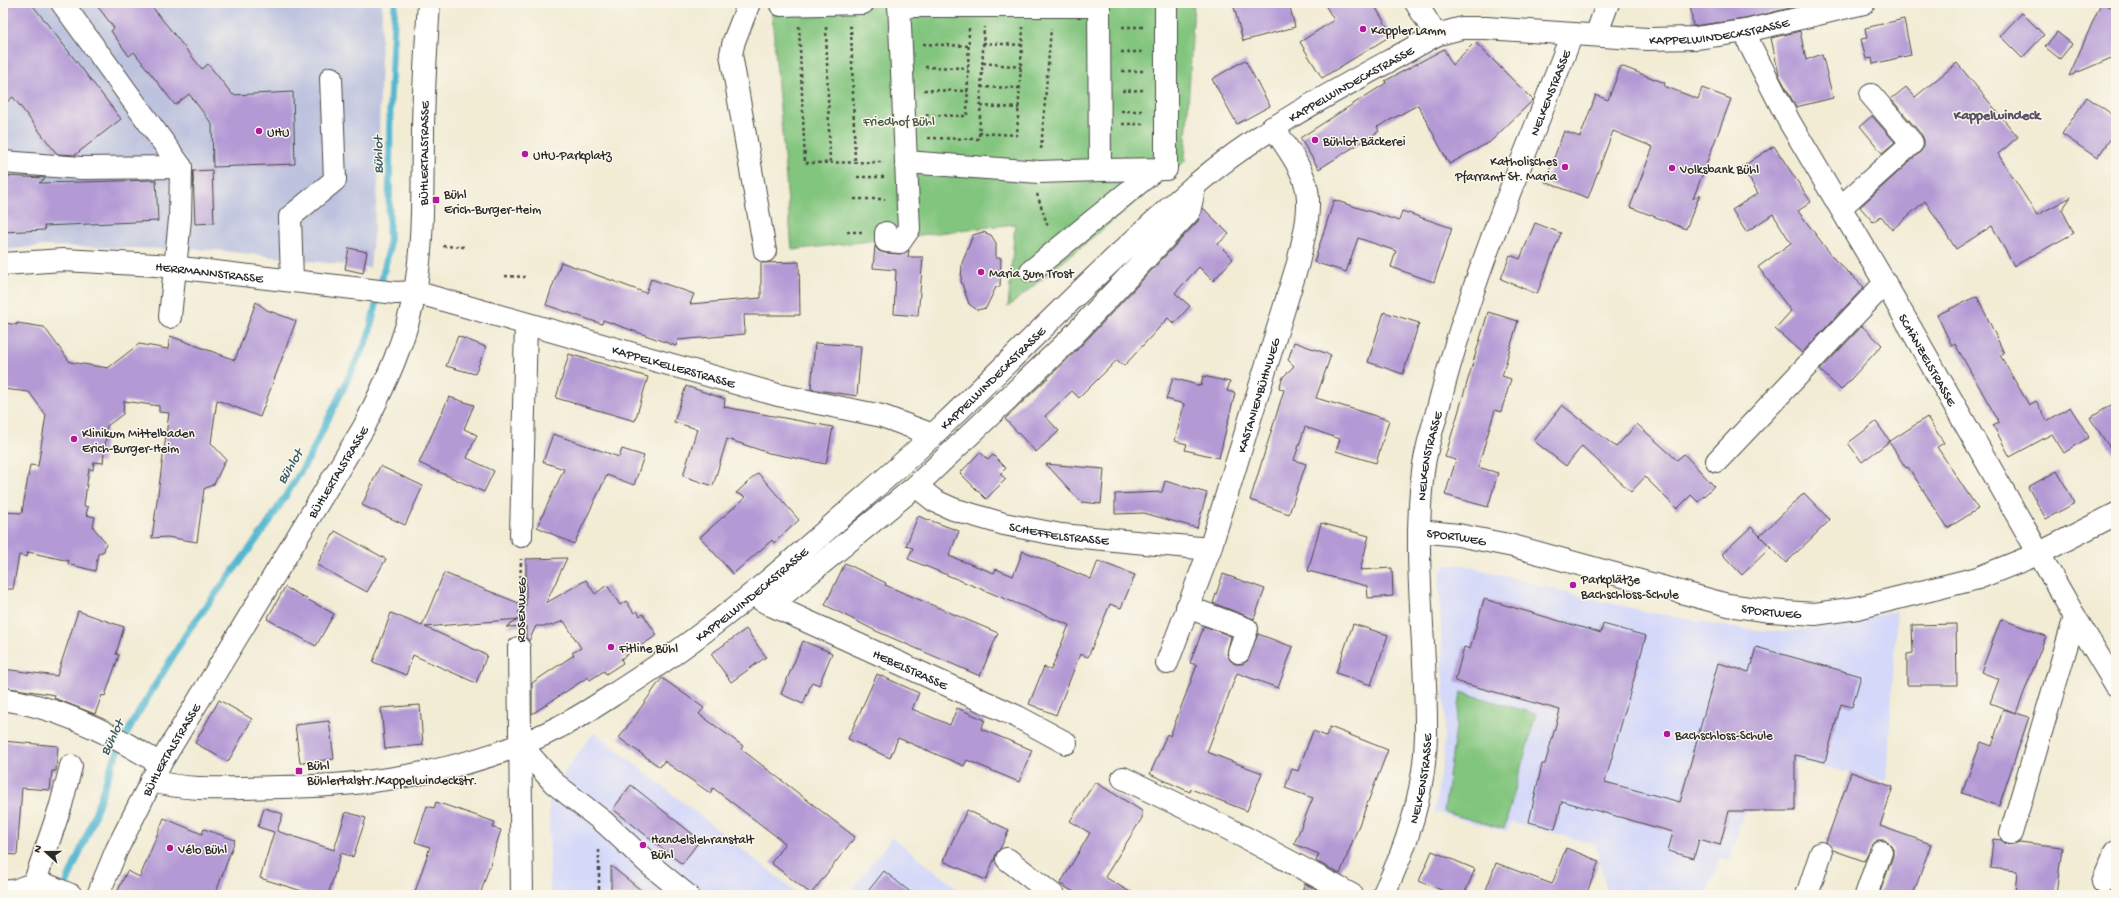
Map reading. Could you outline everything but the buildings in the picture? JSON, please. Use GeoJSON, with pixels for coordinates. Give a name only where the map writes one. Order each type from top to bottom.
{"type":"FeatureCollection","features":[{"type":"Feature","properties":{"kind":"street"},"geometry":{"type":"LineString","coordinates":[[62,3],[181,167],[180,218],[170,317]]}},
{"type":"Feature","properties":{"kind":"street","name":"BÜHLERTALSTRASSE"},"geometry":{"type":"LineString","coordinates":[[98,895],[117,849],[156,772],[364,427],[386,382],[402,339],[405,292],[421,246],[424,86],[429,3]]}},
{"type":"Feature","properties":{"kind":"street"},"geometry":{"type":"LineString","coordinates":[[749,3],[734,41],[731,54],[765,251]]}},
{"type":"Feature","properties":{"kind":"street"},"geometry":{"type":"LineString","coordinates":[[781,5],[863,3]]}},
{"type":"Feature","properties":{"kind":"street"},"geometry":{"type":"LineString","coordinates":[[906,162],[1039,172],[1166,170],[1166,3]]}},
{"type":"Feature","properties":{"kind":"street"},"geometry":{"type":"LineString","coordinates":[[1416,3],[1436,35]]}},
{"type":"Feature","properties":{"kind":"street"},"geometry":{"type":"LineString","coordinates":[[1596,35],[1608,3]]}},
{"type":"Feature","properties":{"kind":"street","name":"KAPPELWINDECKSTRASSE"},"geometry":{"type":"LineString","coordinates":[[762,600],[1139,234],[1195,186],[1237,151],[1273,127],[1436,35],[1462,28],[1647,39],[1696,38],[1746,31],[1864,3]]}},
{"type":"Feature","properties":{"kind":"street"},"geometry":{"type":"LineString","coordinates":[[886,233],[886,241],[900,242],[909,229],[899,5],[1099,5],[1100,170]]}},
{"type":"Feature","properties":{"kind":"street","name":"SCHÄNZELSTRASSE"},"geometry":{"type":"LineString","coordinates":[[1746,31],[1750,45],[1789,121],[1841,207],[2038,554],[2116,685]]}},
{"type":"Feature","properties":{"kind":"street","name":"NELKENSTRASSE"},"geometry":{"type":"LineString","coordinates":[[1386,895],[1406,839],[1420,785],[1426,737],[1419,531],[1423,469],[1455,342],[1493,236],[1572,34]]}},
{"type":"Feature","properties":{"kind":"street"},"geometry":{"type":"LineString","coordinates":[[292,280],[290,217],[335,180],[331,78]]}},
{"type":"Feature","properties":{"kind":"street"},"geometry":{"type":"LineString","coordinates":[[1841,207],[1912,144],[1871,95]]}},
{"type":"Feature","properties":{"kind":"street","name":"KASTANIENBÜHNWEG"},"geometry":{"type":"LineString","coordinates":[[1167,663],[1210,549],[1298,263],[1306,226],[1307,189],[1294,160],[1273,127]]}},
{"type":"Feature","properties":{"kind":"street"},"geometry":{"type":"LineString","coordinates":[[3,162],[81,168],[181,167]]}},
{"type":"Feature","properties":{"kind":"street"},"geometry":{"type":"LineString","coordinates":[[1031,271],[1156,170]]}},
{"type":"Feature","properties":{"kind":"street","name":"KAPPELWINDECKSTRASSE"},"geometry":{"type":"LineString","coordinates":[[3,699],[29,702],[67,715],[138,750],[156,772],[178,787],[325,785],[390,778],[462,764],[520,744],[559,728],[646,674],[708,631],[762,600],[916,486],[1067,342],[1189,212],[1195,186]]}},
{"type":"Feature","properties":{"kind":"street","name":"HERRMANNSTRASSE"},"geometry":{"type":"LineString","coordinates":[[3,264],[63,260],[174,267],[405,292]]}},
{"type":"Feature","properties":{"kind":"street"},"geometry":{"type":"LineString","coordinates":[[1717,461],[1885,283]]}},
{"type":"Feature","properties":{"kind":"street","name":"KAPPELKELLERSTRASSE"},"geometry":{"type":"LineString","coordinates":[[405,292],[526,324],[778,396],[882,416],[933,435]]}},
{"type":"Feature","properties":{"kind":"street"},"geometry":{"type":"LineString","coordinates":[[521,536],[526,324]]}},
{"type":"Feature","properties":{"kind":"street","name":"SCHEFFELSTRASSE"},"geometry":{"type":"LineString","coordinates":[[916,486],[935,501],[953,509],[1004,524],[1061,535],[1210,549]]}},
{"type":"Feature","properties":{"kind":"street","name":"SPORTWEG"},"geometry":{"type":"LineString","coordinates":[[1419,531],[1458,535],[1513,546],[1728,605],[1770,611],[1815,614],[1856,608],[1978,578],[2038,554],[2116,514]]}},
{"type":"Feature","properties":{"kind":"street","name":"HEBELSTRASSE"},"geometry":{"type":"LineString","coordinates":[[762,600],[1018,717],[1066,743]]}},
{"type":"Feature","properties":{"kind":"street"},"geometry":{"type":"LineString","coordinates":[[1188,607],[1246,629],[1239,652]]}},
{"type":"Feature","properties":{"kind":"street"},"geometry":{"type":"LineString","coordinates":[[2012,833],[2075,617]]}},
{"type":"Feature","properties":{"kind":"street","name":"ROSENWEG"},"geometry":{"type":"LineString","coordinates":[[519,648],[522,895]]}},
{"type":"Feature","properties":{"kind":"street"},"geometry":{"type":"LineString","coordinates":[[520,744],[554,783],[605,823],[649,864],[688,895]]}},
{"type":"Feature","properties":{"kind":"street"},"geometry":{"type":"LineString","coordinates":[[41,885],[71,766]]}},
{"type":"Feature","properties":{"kind":"street"},"geometry":{"type":"LineString","coordinates":[[1124,778],[1229,829],[1352,895]]}},
{"type":"Feature","properties":{"kind":"street"},"geometry":{"type":"LineString","coordinates":[[2103,882],[2116,851]]}},
{"type":"Feature","properties":{"kind":"street"},"geometry":{"type":"LineString","coordinates":[[1866,895],[1881,852]]}},
{"type":"Feature","properties":{"kind":"street"},"geometry":{"type":"LineString","coordinates":[[1807,895],[1821,853]]}},
{"type":"Feature","properties":{"kind":"street"},"geometry":{"type":"LineString","coordinates":[[1007,859],[1053,895]]}},
{"type":"Feature","properties":{"kind":"street"},"geometry":{"type":"LineString","coordinates":[[3,892],[13,893],[41,885],[71,895]]}},
{"type":"Feature","properties":{"kind":"path"},"geometry":{"type":"LineString","coordinates":[[843,4],[844,27],[851,27],[855,162]]}},
{"type":"Feature","properties":{"kind":"path"},"geometry":{"type":"LineString","coordinates":[[979,133],[1017,135],[1024,6]]}},
{"type":"Feature","properties":{"kind":"path"},"geometry":{"type":"LineString","coordinates":[[1052,6],[1037,196],[1057,250]]}},
{"type":"Feature","properties":{"kind":"path"},"geometry":{"type":"LineString","coordinates":[[922,138],[979,139],[984,21]]}},
{"type":"Feature","properties":{"kind":"path"},"geometry":{"type":"LineString","coordinates":[[920,115],[967,116],[969,24]]}},
{"type":"Feature","properties":{"kind":"path"},"geometry":{"type":"LineString","coordinates":[[806,26],[799,26],[805,163],[884,162],[884,154]]}},
{"type":"Feature","properties":{"kind":"path"},"geometry":{"type":"LineString","coordinates":[[819,26],[832,27]]}},
{"type":"Feature","properties":{"kind":"path"},"geometry":{"type":"LineString","coordinates":[[826,27],[830,163]]}},
{"type":"Feature","properties":{"kind":"path"},"geometry":{"type":"LineString","coordinates":[[1119,27],[1166,27]]}},
{"type":"Feature","properties":{"kind":"path"},"geometry":{"type":"LineString","coordinates":[[983,43],[1022,45]]}},
{"type":"Feature","properties":{"kind":"path"},"geometry":{"type":"LineString","coordinates":[[917,44],[969,46]]}},
{"type":"Feature","properties":{"kind":"path"},"geometry":{"type":"LineString","coordinates":[[1119,52],[1166,71]]}},
{"type":"Feature","properties":{"kind":"path"},"geometry":{"type":"LineString","coordinates":[[983,63],[1021,67]]}},
{"type":"Feature","properties":{"kind":"path"},"geometry":{"type":"LineString","coordinates":[[918,67],[968,68]]}},
{"type":"Feature","properties":{"kind":"path"},"geometry":{"type":"LineString","coordinates":[[1119,71],[1166,71]]}},
{"type":"Feature","properties":{"kind":"path"},"geometry":{"type":"LineString","coordinates":[[1119,91],[1166,71]]}},
{"type":"Feature","properties":{"kind":"path"},"geometry":{"type":"LineString","coordinates":[[981,87],[1020,88]]}},
{"type":"Feature","properties":{"kind":"path"},"geometry":{"type":"LineString","coordinates":[[919,90],[968,91]]}},
{"type":"Feature","properties":{"kind":"path"},"geometry":{"type":"LineString","coordinates":[[981,106],[1019,108]]}},
{"type":"Feature","properties":{"kind":"path"},"geometry":{"type":"LineString","coordinates":[[1120,111],[1166,117]]}},
{"type":"Feature","properties":{"kind":"path"},"geometry":{"type":"LineString","coordinates":[[1121,124],[1166,117]]}},
{"type":"Feature","properties":{"kind":"path"},"geometry":{"type":"LineString","coordinates":[[858,177],[889,177]]}},
{"type":"Feature","properties":{"kind":"path"},"geometry":{"type":"LineString","coordinates":[[854,199],[888,199],[888,192]]}},
{"type":"Feature","properties":{"kind":"path"},"geometry":{"type":"LineString","coordinates":[[505,276],[525,277]]}},
{"type":"Feature","properties":{"kind":"path","name":"ROSENWEG"},"geometry":{"type":"LineString","coordinates":[[519,648],[521,536]]}},
{"type":"Feature","properties":{"kind":"path"},"geometry":{"type":"LineString","coordinates":[[600,895],[599,843],[605,823]]}},
{"type":"Feature","properties":{"kind":"shaded area","name":"UHU"},"geometry":{"type":"Polygon","coordinates":[[[3,3],[382,3],[378,184],[370,268],[215,250],[43,246],[3,250],[3,3]]]}},
{"type":"Feature","properties":{"kind":"shaded area","name":"Bachschloss-Schule"},"geometry":{"type":"Polygon","coordinates":[[[1447,565],[1463,565],[1579,596],[1653,613],[1743,629],[1785,632],[1835,624],[1897,611],[1887,781],[1761,753],[1730,861],[1720,857],[1707,895],[1608,895],[1595,844],[1511,822],[1507,832],[1434,812],[1443,758],[1445,715],[1439,585],[1440,573],[1447,565]]]}},
{"type":"Feature","properties":{"kind":"shaded area","name":"Handelslehranstalt Bühl"},"geometry":{"type":"Polygon","coordinates":[[[594,732],[800,895],[550,895],[549,794],[594,732]]]}},
{"type":"Feature","properties":{"kind":"shaded area"},"geometry":{"type":"Polygon","coordinates":[[[892,837],[966,895],[848,895],[892,837]]]}},
{"type":"Feature","properties":{"kind":"green space","name":"Friedhof Bühl"},"geometry":{"type":"Polygon","coordinates":[[[771,3],[1194,3],[1185,161],[1008,307],[1015,224],[792,250],[771,3]]]}},
{"type":"Feature","properties":{"kind":"green space"},"geometry":{"type":"Polygon","coordinates":[[[1461,692],[1536,714],[1504,829],[1444,812],[1461,692]]]}},
{"type":"Feature","properties":{"kind":"waterway","name":"Bühlot"},"geometry":{"type":"LineString","coordinates":[[64,889],[90,828],[113,762],[134,720],[190,628],[266,527],[308,460],[368,338],[389,249],[390,103],[395,3]]}},
{"type":"Feature","properties":{"kind":"place","name":"Kappler Lamm"},"geometry":{"type":"Point","coordinates":[1363,29]}},
{"type":"Feature","properties":{"kind":"place","name":"UHU"},"geometry":{"type":"Point","coordinates":[259,131]}},
{"type":"Feature","properties":{"kind":"place","name":"Bühlot Bäckerei"},"geometry":{"type":"Point","coordinates":[1315,140]}},
{"type":"Feature","properties":{"kind":"place","name":"UHU-Parkplatz"},"geometry":{"type":"Point","coordinates":[525,154]}},
{"type":"Feature","properties":{"kind":"place","name":"Katholisches Pfarramt St. Maria"},"geometry":{"type":"Point","coordinates":[1565,167]}},
{"type":"Feature","properties":{"kind":"place","name":"Volksbank Bühl"},"geometry":{"type":"Point","coordinates":[1672,168]}},
{"type":"Feature","properties":{"kind":"place","name":"Bühl Erich-Burger-Heim"},"geometry":{"type":"Point","coordinates":[436,200]}},
{"type":"Feature","properties":{"kind":"place","name":"Maria zum Trost"},"geometry":{"type":"Point","coordinates":[981,272]}},
{"type":"Feature","properties":{"kind":"place","name":"Klinikum Mittelbaden Erich-Burger-Heim"},"geometry":{"type":"Point","coordinates":[74,439]}},
{"type":"Feature","properties":{"kind":"place","name":"Parkplätze Bachschloss-Schule"},"geometry":{"type":"Point","coordinates":[1573,585]}},
{"type":"Feature","properties":{"kind":"place","name":"Fitline Bühl"},"geometry":{"type":"Point","coordinates":[611,647]}},
{"type":"Feature","properties":{"kind":"place","name":"Bachschloss-Schule"},"geometry":{"type":"Point","coordinates":[1667,734]}},
{"type":"Feature","properties":{"kind":"place","name":"Bühl Bühlertalstr./Kappelwindeckstr."},"geometry":{"type":"Point","coordinates":[299,771]}},
{"type":"Feature","properties":{"kind":"place","name":"Handelslehranstalt Bühl"},"geometry":{"type":"Point","coordinates":[643,845]}},
{"type":"Feature","properties":{"kind":"place","name":"Vélo Bühl"},"geometry":{"type":"Point","coordinates":[170,848]}},
{"type":"Feature","properties":{"kind":"district","name":"Kappelwindeck"},"geometry":{"type":"Point","coordinates":[1997,114]}}]}
